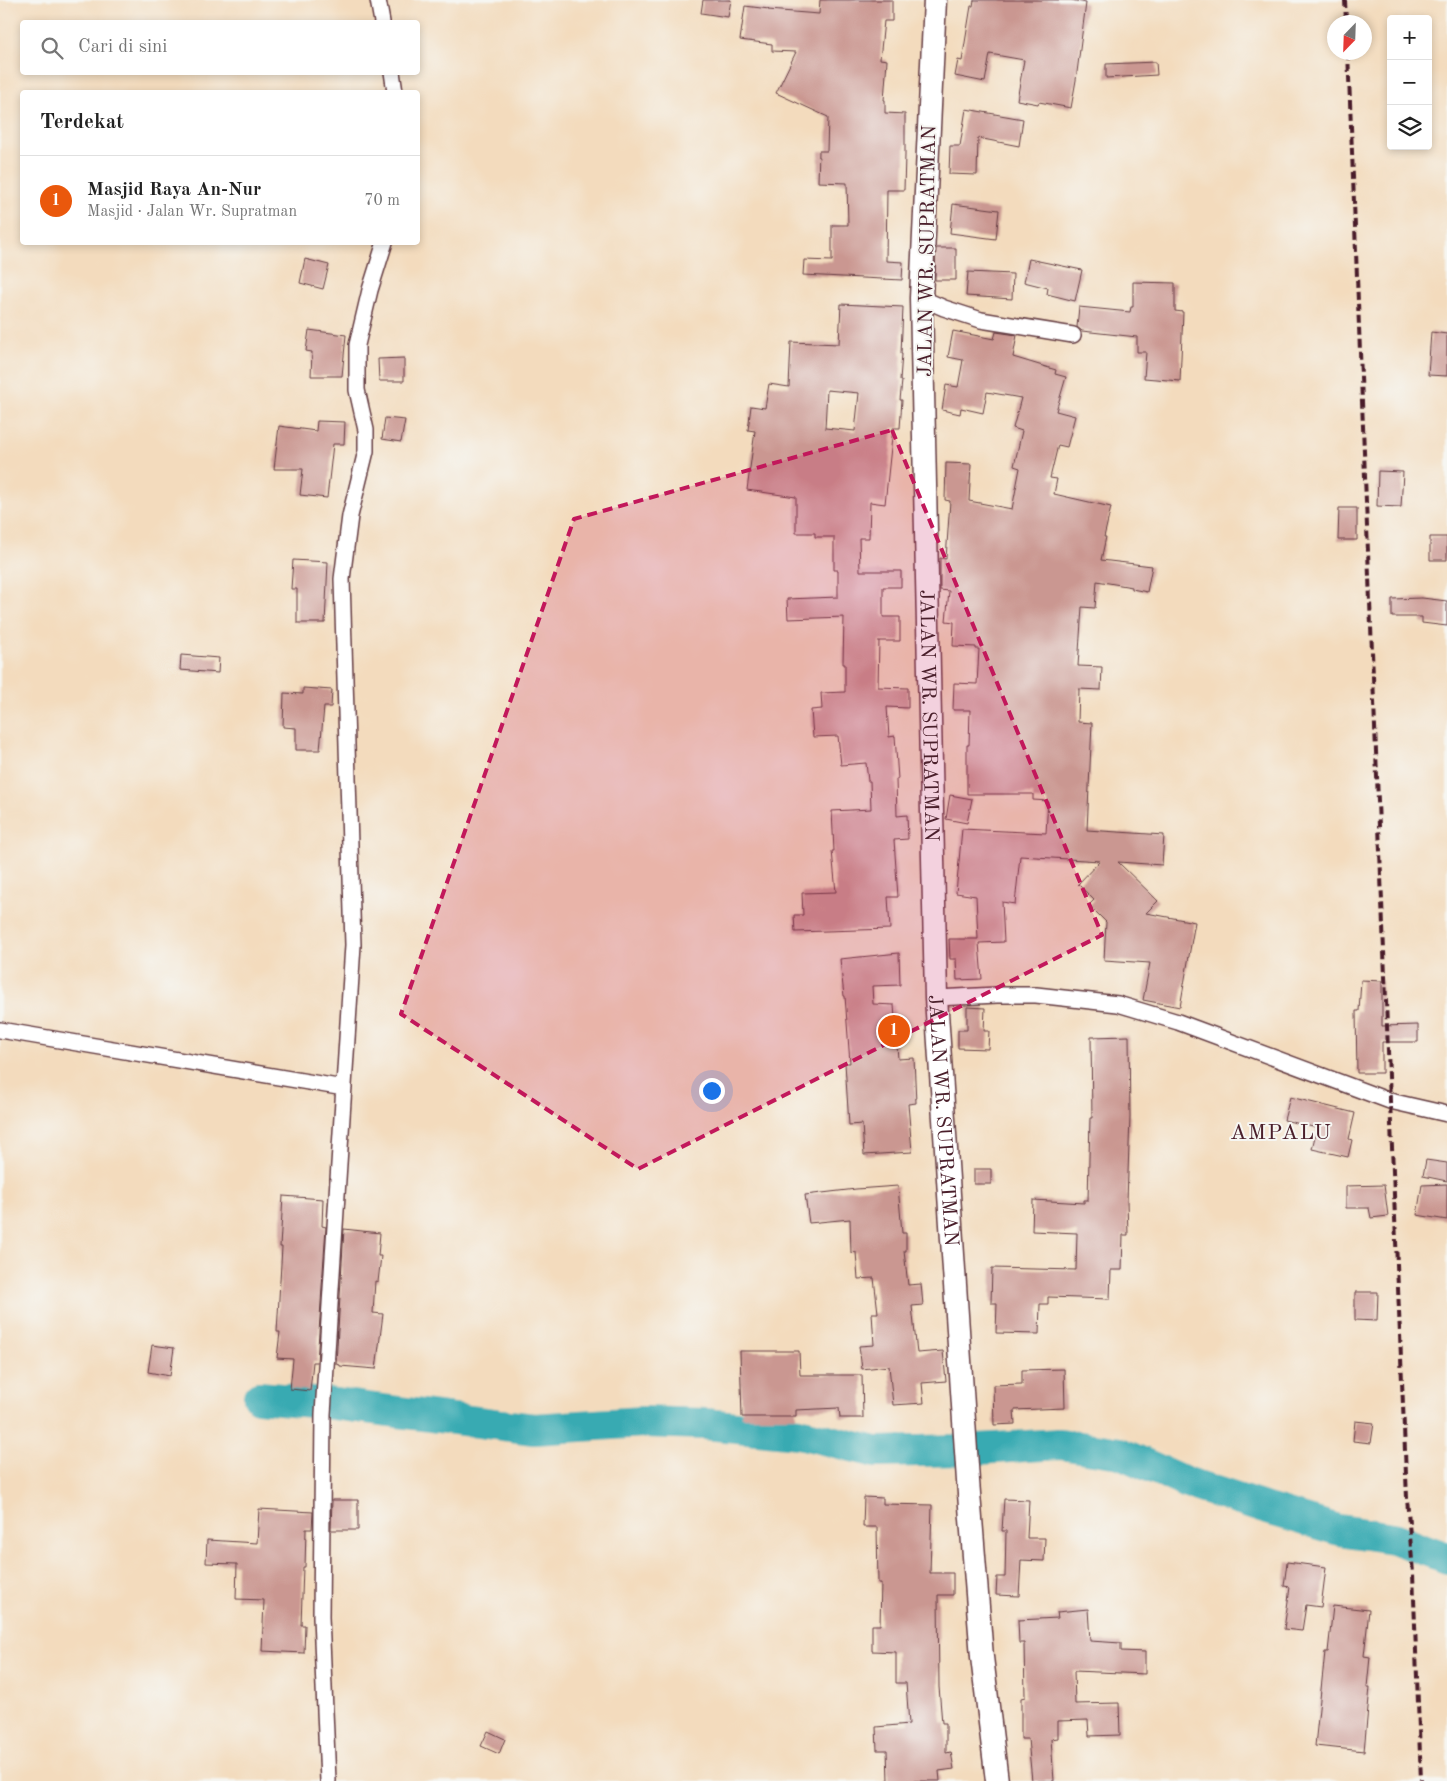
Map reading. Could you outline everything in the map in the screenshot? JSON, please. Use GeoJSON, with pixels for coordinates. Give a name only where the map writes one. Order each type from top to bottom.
{"type":"FeatureCollection","features":[{"type":"Feature","properties":{"kind":"main road","name":"JALAN WR. SUPRATMAN"},"geometry":{"type":"LineString","coordinates":[[935,0],[921,298],[936,998],[968,1481],[982,1657],[997,1781]]}},
{"type":"Feature","properties":{"kind":"street"},"geometry":{"type":"LineString","coordinates":[[378,0],[382,20]]}},
{"type":"Feature","properties":{"kind":"street"},"geometry":{"type":"LineString","coordinates":[[392,75],[395,90]]}},
{"type":"Feature","properties":{"kind":"street"},"geometry":{"type":"LineString","coordinates":[[328,1781],[321,1617],[323,1394],[353,945],[342,579],[350,516],[366,451],[366,430],[357,390],[357,346],[383,245]]}},
{"type":"Feature","properties":{"kind":"street"},"geometry":{"type":"LineString","coordinates":[[921,298],[974,318],[1073,335]]}},
{"type":"Feature","properties":{"kind":"street"},"geometry":{"type":"LineString","coordinates":[[936,998],[1036,995],[1118,1004],[1178,1022],[1390,1101],[1447,1114]]}},
{"type":"Feature","properties":{"kind":"street"},"geometry":{"type":"LineString","coordinates":[[0,1030],[344,1088]]}},
{"type":"Feature","properties":{"kind":"highlighted area"},"geometry":{"type":"Polygon","coordinates":[[[892,430],[1102,935],[638,1169],[401,1014],[574,519],[892,430]]]}},
{"type":"Feature","properties":{"kind":"building"},"geometry":{"type":"Polygon","coordinates":[[[703,0],[731,0],[728,17],[701,13],[703,0]]]}},
{"type":"Feature","properties":{"kind":"building"},"geometry":{"type":"Polygon","coordinates":[[[820,0],[892,0],[892,21],[884,21],[880,59],[887,60],[885,113],[905,114],[905,155],[904,190],[887,190],[886,261],[903,262],[902,280],[803,275],[804,260],[832,261],[832,225],[848,225],[847,183],[818,182],[819,151],[827,151],[828,117],[776,93],[796,52],[772,51],[772,44],[740,40],[745,6],[768,10],[819,14],[820,0]]]}},
{"type":"Feature","properties":{"kind":"building"},"geometry":{"type":"Polygon","coordinates":[[[974,0],[1071,0],[1086,3],[1071,108],[1017,100],[1024,60],[990,54],[985,82],[955,76],[958,60],[962,61],[971,6],[973,6],[974,0]]]}},
{"type":"Feature","properties":{"kind":"building"},"geometry":{"type":"Polygon","coordinates":[[[1156,62],[1157,75],[1106,78],[1106,64],[1156,62]]]}},
{"type":"Feature","properties":{"kind":"building"},"geometry":{"type":"Polygon","coordinates":[[[966,109],[1023,119],[1019,146],[978,138],[977,175],[949,174],[950,146],[960,146],[966,109]]]}},
{"type":"Feature","properties":{"kind":"building"},"geometry":{"type":"Polygon","coordinates":[[[953,204],[999,210],[996,239],[950,233],[953,204]]]}},
{"type":"Feature","properties":{"kind":"building"},"geometry":{"type":"Polygon","coordinates":[[[936,248],[956,248],[956,280],[935,280],[936,248]]]}},
{"type":"Feature","properties":{"kind":"building"},"geometry":{"type":"Polygon","coordinates":[[[305,259],[329,265],[323,289],[300,283],[305,259]]]}},
{"type":"Feature","properties":{"kind":"building"},"geometry":{"type":"Polygon","coordinates":[[[1029,259],[1082,270],[1075,301],[1047,294],[1048,288],[1024,282],[1029,259]]]}},
{"type":"Feature","properties":{"kind":"building"},"geometry":{"type":"Polygon","coordinates":[[[968,272],[1013,274],[1012,299],[966,296],[968,272]]]}},
{"type":"Feature","properties":{"kind":"building"},"geometry":{"type":"Polygon","coordinates":[[[1133,282],[1175,283],[1175,311],[1183,312],[1180,381],[1144,378],[1146,352],[1137,352],[1137,337],[1082,331],[1077,327],[1079,307],[1130,312],[1131,307],[1133,307],[1133,282]]]}},
{"type":"Feature","properties":{"kind":"building"},"geometry":{"type":"Polygon","coordinates":[[[841,304],[903,307],[900,428],[893,428],[885,504],[870,502],[869,538],[859,538],[860,571],[901,571],[901,587],[883,587],[883,617],[900,617],[900,641],[879,641],[878,687],[908,688],[908,708],[887,707],[889,737],[895,736],[898,779],[896,779],[897,816],[907,815],[908,839],[894,840],[898,897],[888,897],[890,929],[795,932],[794,915],[803,915],[802,893],[836,892],[832,851],[834,851],[832,811],[871,809],[870,781],[868,781],[866,763],[841,765],[838,736],[813,737],[811,710],[822,709],[821,693],[845,692],[845,664],[843,664],[844,617],[788,619],[787,599],[838,597],[838,570],[834,570],[834,537],[815,537],[815,533],[796,533],[796,497],[747,490],[755,431],[748,430],[751,406],[765,408],[769,384],[789,387],[791,342],[839,344],[841,304]],[[827,390],[825,428],[855,431],[859,393],[827,390]]]}},
{"type":"Feature","properties":{"kind":"building"},"geometry":{"type":"Polygon","coordinates":[[[309,330],[346,335],[342,376],[311,376],[312,352],[306,351],[309,330]]]}},
{"type":"Feature","properties":{"kind":"building"},"geometry":{"type":"Polygon","coordinates":[[[953,331],[994,339],[996,332],[1017,335],[1013,357],[1056,370],[1055,374],[1066,377],[1056,411],[1075,416],[1067,447],[1058,445],[1050,478],[1057,479],[1054,494],[1111,507],[1101,560],[1152,566],[1147,592],[1132,589],[1132,587],[1097,581],[1095,608],[1082,607],[1078,666],[1102,667],[1101,690],[1079,689],[1078,722],[1092,723],[1087,830],[1164,835],[1162,865],[1118,862],[1158,901],[1146,913],[1195,922],[1180,1007],[1143,1000],[1150,963],[1104,960],[1106,922],[1089,905],[1094,900],[1078,884],[1100,861],[1020,856],[1015,904],[1002,902],[1004,942],[979,943],[982,979],[957,980],[956,959],[950,959],[949,939],[978,939],[976,896],[956,893],[962,829],[1046,833],[1048,801],[1033,800],[1033,794],[967,794],[967,745],[969,745],[970,710],[953,710],[954,683],[977,684],[979,649],[976,649],[976,647],[953,646],[954,622],[946,621],[949,591],[940,590],[940,558],[946,559],[950,501],[945,500],[946,463],[971,464],[969,501],[1012,509],[1020,468],[1014,466],[1022,431],[1013,428],[1021,398],[987,392],[983,413],[961,408],[960,414],[942,410],[946,385],[958,387],[963,360],[948,357],[953,331]]]}},
{"type":"Feature","properties":{"kind":"building"},"geometry":{"type":"Polygon","coordinates":[[[1431,332],[1447,334],[1447,376],[1428,375],[1431,332]]]}},
{"type":"Feature","properties":{"kind":"building"},"geometry":{"type":"Polygon","coordinates":[[[404,358],[404,381],[379,381],[378,359],[404,358]]]}},
{"type":"Feature","properties":{"kind":"building"},"geometry":{"type":"Polygon","coordinates":[[[385,418],[405,420],[401,442],[382,439],[385,418]]]}},
{"type":"Feature","properties":{"kind":"building"},"geometry":{"type":"Polygon","coordinates":[[[317,421],[345,422],[344,444],[333,444],[327,498],[300,495],[303,469],[274,469],[279,426],[316,431],[317,421]]]}},
{"type":"Feature","properties":{"kind":"building"},"geometry":{"type":"Polygon","coordinates":[[[1378,471],[1403,472],[1401,507],[1377,506],[1378,471]]]}},
{"type":"Feature","properties":{"kind":"building"},"geometry":{"type":"Polygon","coordinates":[[[1339,508],[1357,508],[1357,540],[1338,540],[1339,508]]]}},
{"type":"Feature","properties":{"kind":"building"},"geometry":{"type":"Polygon","coordinates":[[[1430,537],[1447,537],[1447,560],[1430,560],[1430,537]]]}},
{"type":"Feature","properties":{"kind":"building"},"geometry":{"type":"Polygon","coordinates":[[[293,560],[328,562],[325,623],[297,623],[297,589],[291,589],[293,560]]]}},
{"type":"Feature","properties":{"kind":"building"},"geometry":{"type":"Polygon","coordinates":[[[1422,598],[1447,601],[1447,626],[1422,623],[1422,617],[1392,617],[1392,599],[1422,598]]]}},
{"type":"Feature","properties":{"kind":"building"},"geometry":{"type":"Polygon","coordinates":[[[181,655],[219,658],[218,673],[180,670],[181,655]]]}},
{"type":"Feature","properties":{"kind":"building"},"geometry":{"type":"Polygon","coordinates":[[[303,688],[332,690],[331,707],[324,707],[320,750],[296,750],[296,728],[283,727],[284,693],[303,694],[303,688]]]}},
{"type":"Feature","properties":{"kind":"building"},"geometry":{"type":"Polygon","coordinates":[[[950,795],[972,799],[967,823],[946,819],[950,795]]]}},
{"type":"Feature","properties":{"kind":"building"},"geometry":{"type":"Polygon","coordinates":[[[899,953],[900,985],[872,986],[873,1004],[894,1005],[898,1059],[914,1058],[916,1103],[908,1104],[912,1152],[864,1155],[862,1124],[849,1125],[845,1063],[850,1063],[840,959],[899,953]]]}},
{"type":"Feature","properties":{"kind":"building"},"geometry":{"type":"Polygon","coordinates":[[[1361,980],[1382,981],[1382,1026],[1418,1025],[1418,1042],[1382,1042],[1382,1073],[1357,1073],[1356,1011],[1359,1011],[1361,980]]]}},
{"type":"Feature","properties":{"kind":"building"},"geometry":{"type":"Polygon","coordinates":[[[967,1007],[985,1008],[984,1031],[989,1031],[988,1049],[958,1048],[958,1030],[967,1030],[967,1007]]]}},
{"type":"Feature","properties":{"kind":"building"},"geometry":{"type":"Polygon","coordinates":[[[1129,1036],[1128,1235],[1123,1235],[1122,1270],[1111,1270],[1110,1299],[1048,1297],[1048,1304],[1040,1304],[1039,1334],[996,1333],[997,1303],[991,1303],[992,1268],[1076,1270],[1077,1233],[1032,1231],[1033,1200],[1084,1203],[1084,1200],[1088,1200],[1090,1118],[1092,1118],[1091,1037],[1129,1036]]]}},
{"type":"Feature","properties":{"kind":"building"},"geometry":{"type":"Polygon","coordinates":[[[1290,1097],[1355,1113],[1349,1139],[1352,1140],[1348,1157],[1312,1149],[1317,1128],[1284,1120],[1290,1097]]]}},
{"type":"Feature","properties":{"kind":"building"},"geometry":{"type":"Polygon","coordinates":[[[1426,1160],[1447,1163],[1447,1181],[1423,1176],[1426,1160]]]}},
{"type":"Feature","properties":{"kind":"building"},"geometry":{"type":"Polygon","coordinates":[[[974,1169],[991,1169],[991,1184],[974,1184],[974,1169]]]}},
{"type":"Feature","properties":{"kind":"building"},"geometry":{"type":"Polygon","coordinates":[[[1447,1184],[1447,1220],[1417,1215],[1422,1185],[1447,1184]]]}},
{"type":"Feature","properties":{"kind":"building"},"geometry":{"type":"Polygon","coordinates":[[[1384,1185],[1388,1216],[1371,1218],[1369,1208],[1346,1208],[1346,1186],[1384,1185]]]}},
{"type":"Feature","properties":{"kind":"building"},"geometry":{"type":"Polygon","coordinates":[[[898,1186],[902,1233],[906,1233],[906,1251],[904,1251],[908,1285],[921,1284],[923,1305],[912,1306],[917,1353],[943,1351],[946,1381],[922,1383],[924,1403],[893,1405],[889,1366],[862,1369],[859,1346],[874,1345],[872,1313],[878,1313],[874,1278],[858,1279],[856,1252],[851,1253],[850,1219],[809,1223],[805,1195],[898,1186]]]}},
{"type":"Feature","properties":{"kind":"building"},"geometry":{"type":"Polygon","coordinates":[[[283,1196],[323,1199],[322,1226],[326,1227],[317,1362],[313,1362],[310,1391],[290,1389],[293,1359],[277,1358],[280,1332],[277,1332],[283,1196]]]}},
{"type":"Feature","properties":{"kind":"building"},"geometry":{"type":"Polygon","coordinates":[[[344,1229],[380,1233],[378,1256],[381,1256],[378,1282],[375,1281],[373,1313],[383,1314],[376,1369],[336,1364],[344,1229]]]}},
{"type":"Feature","properties":{"kind":"building"},"geometry":{"type":"Polygon","coordinates":[[[1355,1292],[1378,1292],[1377,1321],[1355,1320],[1355,1292]]]}},
{"type":"Feature","properties":{"kind":"building"},"geometry":{"type":"Polygon","coordinates":[[[152,1345],[174,1348],[170,1376],[148,1372],[152,1345]]]}},
{"type":"Feature","properties":{"kind":"building"},"geometry":{"type":"Polygon","coordinates":[[[740,1351],[799,1351],[800,1375],[862,1375],[863,1418],[840,1418],[839,1408],[796,1410],[796,1417],[742,1417],[740,1351]]]}},
{"type":"Feature","properties":{"kind":"building"},"geometry":{"type":"Polygon","coordinates":[[[1064,1369],[1065,1408],[1014,1410],[1015,1424],[994,1425],[993,1385],[1022,1384],[1022,1370],[1064,1369]]]}},
{"type":"Feature","properties":{"kind":"building"},"geometry":{"type":"Polygon","coordinates":[[[1355,1421],[1374,1423],[1371,1443],[1353,1441],[1355,1421]]]}},
{"type":"Feature","properties":{"kind":"building"},"geometry":{"type":"Polygon","coordinates":[[[864,1497],[883,1498],[883,1504],[932,1505],[930,1573],[953,1573],[953,1595],[938,1595],[939,1687],[942,1723],[946,1723],[946,1753],[951,1752],[954,1769],[939,1771],[940,1781],[888,1781],[887,1750],[877,1750],[876,1727],[909,1724],[906,1683],[896,1683],[896,1652],[872,1651],[872,1625],[880,1625],[881,1583],[878,1583],[877,1527],[863,1527],[864,1497]]]}},
{"type":"Feature","properties":{"kind":"building"},"geometry":{"type":"Polygon","coordinates":[[[1004,1499],[1029,1500],[1027,1538],[1045,1538],[1044,1561],[1021,1560],[1019,1596],[996,1595],[997,1577],[1005,1577],[1006,1531],[1002,1531],[1004,1499]]]}},
{"type":"Feature","properties":{"kind":"building"},"geometry":{"type":"Polygon","coordinates":[[[332,1500],[358,1500],[358,1530],[331,1530],[332,1500]]]}},
{"type":"Feature","properties":{"kind":"building"},"geometry":{"type":"Polygon","coordinates":[[[259,1509],[313,1512],[312,1529],[306,1529],[305,1567],[303,1567],[301,1625],[305,1625],[304,1653],[262,1651],[264,1600],[236,1599],[237,1564],[206,1563],[207,1540],[257,1543],[259,1509]]]}},
{"type":"Feature","properties":{"kind":"building"},"geometry":{"type":"Polygon","coordinates":[[[1287,1562],[1326,1567],[1321,1607],[1306,1605],[1302,1631],[1284,1629],[1290,1587],[1284,1586],[1287,1562]]]}},
{"type":"Feature","properties":{"kind":"building"},"geometry":{"type":"Polygon","coordinates":[[[1333,1606],[1369,1610],[1364,1656],[1370,1657],[1367,1687],[1370,1687],[1364,1751],[1315,1746],[1325,1652],[1328,1652],[1333,1606]]]}},
{"type":"Feature","properties":{"kind":"building"},"geometry":{"type":"Polygon","coordinates":[[[1088,1609],[1090,1641],[1121,1643],[1121,1651],[1145,1652],[1145,1674],[1074,1671],[1075,1704],[1119,1703],[1120,1735],[1089,1736],[1088,1720],[1058,1721],[1058,1738],[1051,1739],[1054,1781],[1032,1781],[1028,1739],[1021,1739],[1021,1698],[1025,1697],[1024,1643],[1019,1643],[1018,1620],[1058,1618],[1057,1612],[1088,1609]]]}},
{"type":"Feature","properties":{"kind":"building"},"geometry":{"type":"Polygon","coordinates":[[[488,1731],[505,1739],[499,1754],[481,1746],[488,1731]]]}},
{"type":"Feature","properties":{"kind":"waterway"},"geometry":{"type":"LineString","coordinates":[[259,1397],[334,1404],[534,1429],[643,1422],[705,1424],[799,1433],[876,1452],[962,1450],[1060,1444],[1120,1453],[1185,1482],[1264,1508],[1339,1530],[1393,1538],[1447,1558]]}},
{"type":"Feature","properties":{"kind":"railway"},"geometry":{"type":"LineString","coordinates":[[1345,0],[1346,15]]}},
{"type":"Feature","properties":{"kind":"railway"},"geometry":{"type":"LineString","coordinates":[[1348,60],[1390,1101],[1421,1781]]}},
{"type":"Feature","properties":{"kind":"place","name":"Masjid Raya An-Nur"},"geometry":{"type":"Point","coordinates":[894,1031]}},
{"type":"Feature","properties":{"kind":"district","name":"AMPALU"},"geometry":{"type":"Point","coordinates":[1281,1131]}}]}
